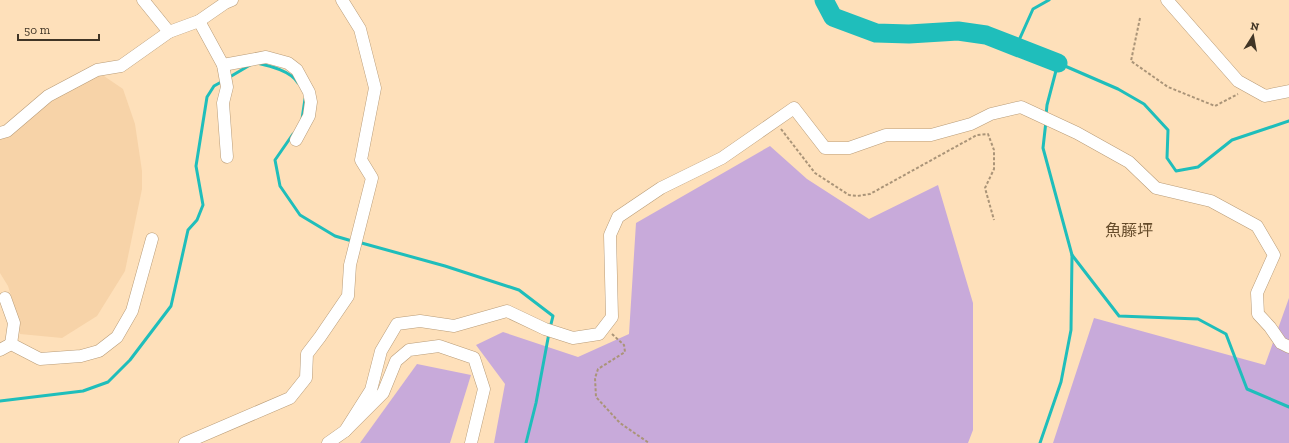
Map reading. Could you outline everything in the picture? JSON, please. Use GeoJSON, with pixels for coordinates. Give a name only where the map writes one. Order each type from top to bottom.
{"type":"FeatureCollection","features":[{"type":"Feature","properties":{"kind":"street"},"geometry":{"type":"LineString","coordinates":[[143,0],[169,32]]}},
{"type":"Feature","properties":{"kind":"street"},"geometry":{"type":"LineString","coordinates":[[0,133],[7,131],[48,96],[97,70],[121,66],[169,32],[199,21],[225,3],[232,0]]}},
{"type":"Feature","properties":{"kind":"street"},"geometry":{"type":"LineString","coordinates":[[185,443],[290,398],[306,378],[307,354],[348,296],[350,265],[372,178],[361,160],[375,88],[360,29],[342,0]]}},
{"type":"Feature","properties":{"kind":"street"},"geometry":{"type":"LineString","coordinates":[[1167,0],[1238,81],[1265,96],[1289,91]]}},
{"type":"Feature","properties":{"kind":"street"},"geometry":{"type":"LineString","coordinates":[[199,21],[223,65],[227,87],[223,103],[227,157]]}},
{"type":"Feature","properties":{"kind":"street"},"geometry":{"type":"LineString","coordinates":[[223,65],[266,56],[288,64],[297,70],[309,92],[311,102],[309,116],[296,140]]}},
{"type":"Feature","properties":{"kind":"street"},"geometry":{"type":"LineString","coordinates":[[345,431],[371,390],[381,351],[397,324],[420,321],[454,326],[507,311],[545,329],[573,338],[599,334],[612,317],[610,235],[618,217],[661,188],[722,158],[794,108],[825,148],[849,148],[886,135],[931,135],[971,124],[991,114],[1021,107],[1077,133],[1128,162],[1156,188],[1210,201],[1257,226],[1274,254],[1257,292],[1258,314],[1270,327],[1281,343],[1289,347]]}},
{"type":"Feature","properties":{"kind":"street"},"geometry":{"type":"LineString","coordinates":[[11,344],[40,358],[82,356],[99,351],[117,337],[132,311],[152,238]]}},
{"type":"Feature","properties":{"kind":"street"},"geometry":{"type":"LineString","coordinates":[[5,298],[14,323],[11,344]]}},
{"type":"Feature","properties":{"kind":"street"},"geometry":{"type":"LineString","coordinates":[[0,350],[11,344]]}},
{"type":"Feature","properties":{"kind":"street"},"geometry":{"type":"LineString","coordinates":[[328,443],[345,431],[383,393],[396,361],[409,350],[440,346],[474,358],[484,388],[471,443]]}},
{"type":"Feature","properties":{"kind":"path"},"geometry":{"type":"LineString","coordinates":[[1140,18],[1131,61],[1168,87],[1214,106],[1250,88]]}},
{"type":"Feature","properties":{"kind":"path"},"geometry":{"type":"LineString","coordinates":[[776,121],[815,173],[849,195],[857,196],[870,194],[977,135],[988,134],[994,150],[994,169],[985,188],[994,220]]}},
{"type":"Feature","properties":{"kind":"path"},"geometry":{"type":"LineString","coordinates":[[604,328],[624,345],[625,352],[598,369],[595,378],[596,398],[620,423],[649,443]]}},
{"type":"Feature","properties":{"kind":"shaded area"},"geometry":{"type":"Polygon","coordinates":[[[101,74],[123,89],[135,124],[142,171],[142,189],[125,271],[97,316],[62,338],[20,334],[16,311],[8,286],[0,273],[0,132],[47,93],[101,74]]]}},
{"type":"Feature","properties":{"kind":"shaded area"},"geometry":{"type":"Polygon","coordinates":[[[770,146],[807,179],[869,219],[938,185],[973,303],[973,430],[968,443],[494,443],[505,384],[476,345],[503,332],[578,357],[629,334],[636,223],[770,146]]]}},
{"type":"Feature","properties":{"kind":"shaded area"},"geometry":{"type":"Polygon","coordinates":[[[1289,298],[1289,443],[1053,443],[1094,318],[1265,365],[1289,298]]]}},
{"type":"Feature","properties":{"kind":"shaded area"},"geometry":{"type":"Polygon","coordinates":[[[417,364],[471,375],[450,443],[360,443],[417,364]]]}},
{"type":"Feature","properties":{"kind":"waterway"},"geometry":{"type":"LineString","coordinates":[[824,0],[833,17],[876,33],[909,34],[958,31],[986,35],[1058,63]]}},
{"type":"Feature","properties":{"kind":"waterway"},"geometry":{"type":"LineString","coordinates":[[1016,47],[1033,9],[1049,0]]}},
{"type":"Feature","properties":{"kind":"waterway"},"geometry":{"type":"LineString","coordinates":[[257,63],[274,67],[285,72],[298,83]]}},
{"type":"Feature","properties":{"kind":"waterway"},"geometry":{"type":"LineString","coordinates":[[1046,115],[1047,105],[1058,63],[1118,89],[1144,104],[1168,130],[1167,158],[1176,171],[1198,167],[1232,140],[1289,121]]}},
{"type":"Feature","properties":{"kind":"waterway"},"geometry":{"type":"LineString","coordinates":[[228,78],[250,65]]}},
{"type":"Feature","properties":{"kind":"waterway"},"geometry":{"type":"LineString","coordinates":[[0,401],[83,391],[108,382],[130,360],[171,306],[188,230],[197,220],[203,205],[196,166],[207,97],[214,86],[223,81]]}},
{"type":"Feature","properties":{"kind":"waterway"},"geometry":{"type":"LineString","coordinates":[[302,119],[305,99]]}},
{"type":"Feature","properties":{"kind":"waterway"},"geometry":{"type":"LineString","coordinates":[[1040,443],[1061,382],[1071,330],[1072,255],[1043,148],[1046,121]]}},
{"type":"Feature","properties":{"kind":"waterway"},"geometry":{"type":"LineString","coordinates":[[293,134],[275,160],[280,186],[300,215],[335,236],[352,241]]}},
{"type":"Feature","properties":{"kind":"waterway"},"geometry":{"type":"LineString","coordinates":[[358,242],[445,266],[519,290],[553,316],[550,328]]}},
{"type":"Feature","properties":{"kind":"waterway"},"geometry":{"type":"LineString","coordinates":[[1072,255],[1119,316],[1198,319],[1226,334],[1247,389],[1289,407]]}},
{"type":"Feature","properties":{"kind":"waterway"},"geometry":{"type":"LineString","coordinates":[[526,443],[536,403],[549,333]]}},
{"type":"Feature","properties":{"kind":"district","name":"魚藤坪"},"geometry":{"type":"Point","coordinates":[1129,230]}}]}
